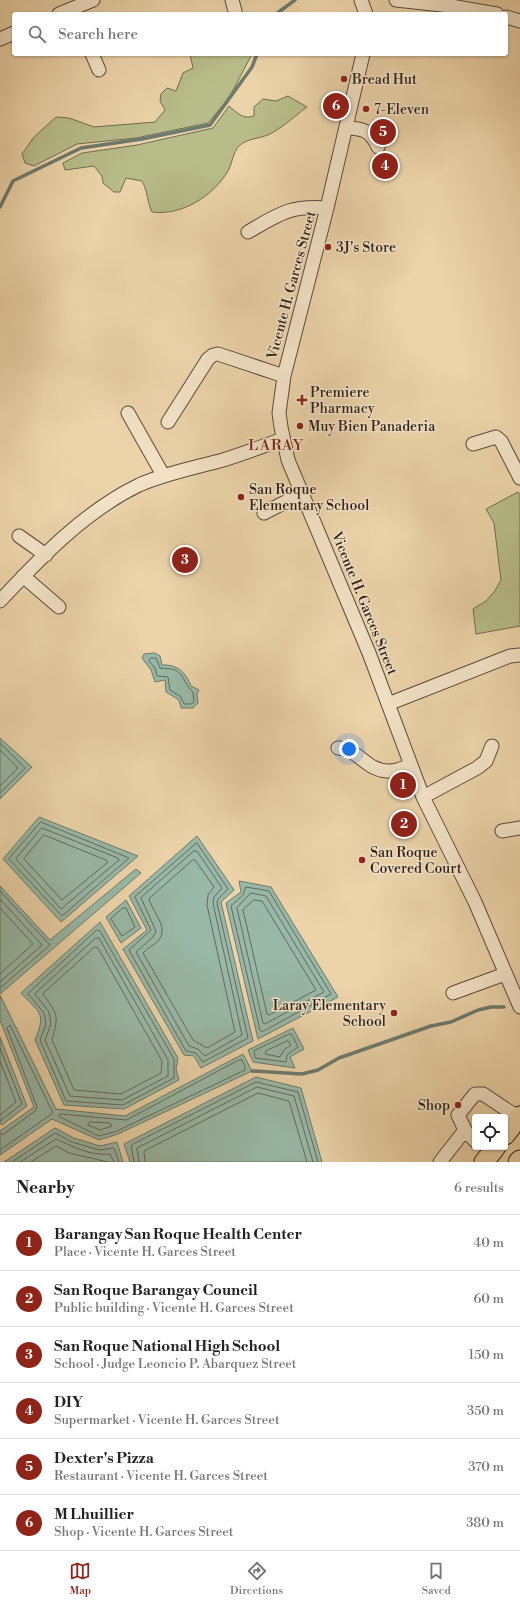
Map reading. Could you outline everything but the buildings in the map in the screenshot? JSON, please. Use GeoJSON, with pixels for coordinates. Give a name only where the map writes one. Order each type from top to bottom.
{"type":"FeatureCollection","features":[{"type":"Feature","properties":{"kind":"highway"},"geometry":{"type":"LineString","coordinates":[[508,1131],[520,1117]]}},
{"type":"Feature","properties":{"kind":"street"},"geometry":{"type":"LineString","coordinates":[[74,11],[92,0]]}},
{"type":"Feature","properties":{"kind":"street"},"geometry":{"type":"LineString","coordinates":[[361,0],[365,12]]}},
{"type":"Feature","properties":{"kind":"street"},"geometry":{"type":"LineString","coordinates":[[396,0],[451,6],[486,12]]}},
{"type":"Feature","properties":{"kind":"street"},"geometry":{"type":"LineString","coordinates":[[508,18],[520,21]]}},
{"type":"Feature","properties":{"kind":"street"},"geometry":{"type":"LineString","coordinates":[[0,39],[12,34]]}},
{"type":"Feature","properties":{"kind":"street"},"geometry":{"type":"LineString","coordinates":[[93,56],[99,70]]}},
{"type":"Feature","properties":{"kind":"street","name":"Vicente H. Garces Street"},"geometry":{"type":"LineString","coordinates":[[363,56],[328,208],[284,376],[279,413],[283,439],[288,460],[303,493],[388,704],[423,797],[475,902],[520,1007]]}},
{"type":"Feature","properties":{"kind":"street"},"geometry":{"type":"LineString","coordinates":[[346,128],[360,128],[374,137],[378,147]]}},
{"type":"Feature","properties":{"kind":"street"},"geometry":{"type":"LineString","coordinates":[[248,232],[278,214],[292,209],[309,206],[328,208]]}},
{"type":"Feature","properties":{"kind":"street"},"geometry":{"type":"LineString","coordinates":[[168,422],[212,355],[218,354],[284,376]]}},
{"type":"Feature","properties":{"kind":"street"},"geometry":{"type":"LineString","coordinates":[[128,413],[163,475]]}},
{"type":"Feature","properties":{"kind":"street"},"geometry":{"type":"LineString","coordinates":[[473,444],[496,437],[501,441],[520,478]]}},
{"type":"Feature","properties":{"kind":"street"},"geometry":{"type":"LineString","coordinates":[[0,601],[23,576],[46,555],[89,517],[113,500],[138,486],[163,475],[222,460],[283,439]]}},
{"type":"Feature","properties":{"kind":"street"},"geometry":{"type":"LineString","coordinates":[[264,513],[303,493]]}},
{"type":"Feature","properties":{"kind":"street"},"geometry":{"type":"LineString","coordinates":[[19,536],[46,555]]}},
{"type":"Feature","properties":{"kind":"street"},"geometry":{"type":"LineString","coordinates":[[23,576],[59,607]]}},
{"type":"Feature","properties":{"kind":"street"},"geometry":{"type":"LineString","coordinates":[[388,704],[510,656],[520,655]]}},
{"type":"Feature","properties":{"kind":"street"},"geometry":{"type":"LineString","coordinates":[[423,797],[477,768],[486,761],[492,746]]}},
{"type":"Feature","properties":{"kind":"street"},"geometry":{"type":"LineString","coordinates":[[338,748],[347,749],[358,754],[365,763],[388,771],[412,765]]}},
{"type":"Feature","properties":{"kind":"street"},"geometry":{"type":"LineString","coordinates":[[502,831],[520,828]]}},
{"type":"Feature","properties":{"kind":"street"},"geometry":{"type":"LineString","coordinates":[[454,993],[505,974]]}},
{"type":"Feature","properties":{"kind":"street"},"geometry":{"type":"LineString","coordinates":[[472,1138],[464,1130],[458,1115],[476,1094],[479,1093],[520,1117]]}},
{"type":"Feature","properties":{"kind":"street"},"geometry":{"type":"LineString","coordinates":[[440,1162],[464,1130]]}},
{"type":"Feature","properties":{"kind":"green space"},"geometry":{"type":"Polygon","coordinates":[[[190,56],[251,56],[229,98],[208,123],[136,138],[77,144],[34,166],[25,163],[22,154],[34,137],[56,117],[69,118],[94,127],[155,122],[165,110],[160,101],[161,94],[167,88],[176,91],[183,73],[193,68],[190,56]]]}},
{"type":"Feature","properties":{"kind":"green space"},"geometry":{"type":"Polygon","coordinates":[[[288,96],[307,107],[270,134],[242,143],[235,151],[228,171],[214,189],[196,202],[174,211],[152,212],[142,181],[126,178],[120,192],[114,192],[103,183],[102,176],[94,166],[65,170],[63,163],[82,153],[137,145],[213,128],[229,106],[241,115],[250,117],[254,116],[254,107],[263,99],[276,101],[288,96]]]}},
{"type":"Feature","properties":{"kind":"green space"},"geometry":{"type":"Polygon","coordinates":[[[518,492],[520,495],[520,626],[476,634],[473,609],[486,601],[494,592],[501,580],[494,523],[486,509],[518,492]]]}},
{"type":"Feature","properties":{"kind":"water"},"geometry":{"type":"Polygon","coordinates":[[[155,653],[160,656],[162,665],[173,666],[181,670],[187,677],[191,686],[199,690],[197,694],[198,703],[193,708],[181,708],[179,700],[166,692],[165,680],[155,682],[151,670],[142,658],[144,654],[155,653]]]}},
{"type":"Feature","properties":{"kind":"water"},"geometry":{"type":"Polygon","coordinates":[[[0,738],[32,767],[0,799],[0,738]]]}},
{"type":"Feature","properties":{"kind":"water"},"geometry":{"type":"Polygon","coordinates":[[[39,817],[138,856],[61,922],[3,859],[39,817]]]}},
{"type":"Feature","properties":{"kind":"water"},"geometry":{"type":"Polygon","coordinates":[[[197,836],[234,890],[221,902],[253,1041],[201,1068],[194,1056],[184,1055],[123,949],[147,930],[129,896],[197,836]]]}},
{"type":"Feature","properties":{"kind":"water"},"geometry":{"type":"Polygon","coordinates":[[[136,869],[141,873],[0,994],[0,886],[50,940],[136,869]]]}},
{"type":"Feature","properties":{"kind":"water"},"geometry":{"type":"Polygon","coordinates":[[[239,881],[271,887],[338,997],[258,1039],[226,903],[241,892],[239,881]]]}},
{"type":"Feature","properties":{"kind":"water"},"geometry":{"type":"Polygon","coordinates":[[[126,900],[141,928],[121,943],[106,917],[126,900]]]}},
{"type":"Feature","properties":{"kind":"water"},"geometry":{"type":"Polygon","coordinates":[[[100,922],[178,1058],[176,1069],[179,1080],[124,1109],[64,1105],[35,1040],[39,1031],[41,1018],[37,1009],[21,993],[100,922]]]}},
{"type":"Feature","properties":{"kind":"water"},"geometry":{"type":"Polygon","coordinates":[[[0,995],[56,1109],[125,1116],[243,1054],[252,1071],[118,1134],[99,1140],[52,1119],[0,1155],[0,1131],[34,1107],[0,1020],[0,995]]]}},
{"type":"Feature","properties":{"kind":"water"},"geometry":{"type":"Polygon","coordinates":[[[293,1028],[304,1049],[290,1057],[295,1068],[253,1062],[248,1050],[293,1028]]]}},
{"type":"Feature","properties":{"kind":"water"},"geometry":{"type":"Polygon","coordinates":[[[0,1037],[27,1106],[2,1125],[0,1123],[0,1037]]]}},
{"type":"Feature","properties":{"kind":"water"},"geometry":{"type":"Polygon","coordinates":[[[256,1077],[301,1088],[322,1162],[130,1162],[124,1144],[256,1077]]]}},
{"type":"Feature","properties":{"kind":"water"},"geometry":{"type":"Polygon","coordinates":[[[55,1128],[74,1138],[100,1146],[117,1142],[123,1162],[4,1162],[55,1128]]]}},
{"type":"Feature","properties":{"kind":"waterway"},"geometry":{"type":"LineString","coordinates":[[279,12],[295,0]]}},
{"type":"Feature","properties":{"kind":"waterway"},"geometry":{"type":"LineString","coordinates":[[0,207],[13,181],[81,148],[142,139],[210,125],[252,67],[256,56]]}},
{"type":"Feature","properties":{"kind":"waterway"},"geometry":{"type":"LineString","coordinates":[[252,1071],[302,1074],[318,1070],[339,1058],[431,1026],[451,1022],[478,1010],[491,1007],[504,1007]]}},
{"type":"Feature","properties":{"kind":"place","name":"Bread Hut"},"geometry":{"type":"Point","coordinates":[344,79]}},
{"type":"Feature","properties":{"kind":"place","name":"M Lhuillier"},"geometry":{"type":"Point","coordinates":[336,106]}},
{"type":"Feature","properties":{"kind":"place","name":"7-Eleven"},"geometry":{"type":"Point","coordinates":[366,109]}},
{"type":"Feature","properties":{"kind":"place","name":"Dexter's Pizza"},"geometry":{"type":"Point","coordinates":[383,132]}},
{"type":"Feature","properties":{"kind":"place","name":"DIY"},"geometry":{"type":"Point","coordinates":[385,166]}},
{"type":"Feature","properties":{"kind":"place","name":"3J's Store"},"geometry":{"type":"Point","coordinates":[328,247]}},
{"type":"Feature","properties":{"kind":"place","name":"Premiere Pharmacy"},"geometry":{"type":"Point","coordinates":[302,400]}},
{"type":"Feature","properties":{"kind":"place","name":"Muy Bien Panaderia"},"geometry":{"type":"Point","coordinates":[300,426]}},
{"type":"Feature","properties":{"kind":"place","name":"San Roque Elementary School"},"geometry":{"type":"Point","coordinates":[241,497]}},
{"type":"Feature","properties":{"kind":"place","name":"San Roque National High School"},"geometry":{"type":"Point","coordinates":[185,560]}},
{"type":"Feature","properties":{"kind":"place","name":"Barangay San Roque Health Center"},"geometry":{"type":"Point","coordinates":[403,785]}},
{"type":"Feature","properties":{"kind":"place","name":"San Roque Barangay Council"},"geometry":{"type":"Point","coordinates":[404,824]}},
{"type":"Feature","properties":{"kind":"place","name":"San Roque Covered Court"},"geometry":{"type":"Point","coordinates":[362,860]}},
{"type":"Feature","properties":{"kind":"place","name":"Laray Elementary School"},"geometry":{"type":"Point","coordinates":[394,1013]}},
{"type":"Feature","properties":{"kind":"place","name":"Shop"},"geometry":{"type":"Point","coordinates":[458,1105]}},
{"type":"Feature","properties":{"kind":"district","name":"LARAY"},"geometry":{"type":"Point","coordinates":[276,445]}}]}
